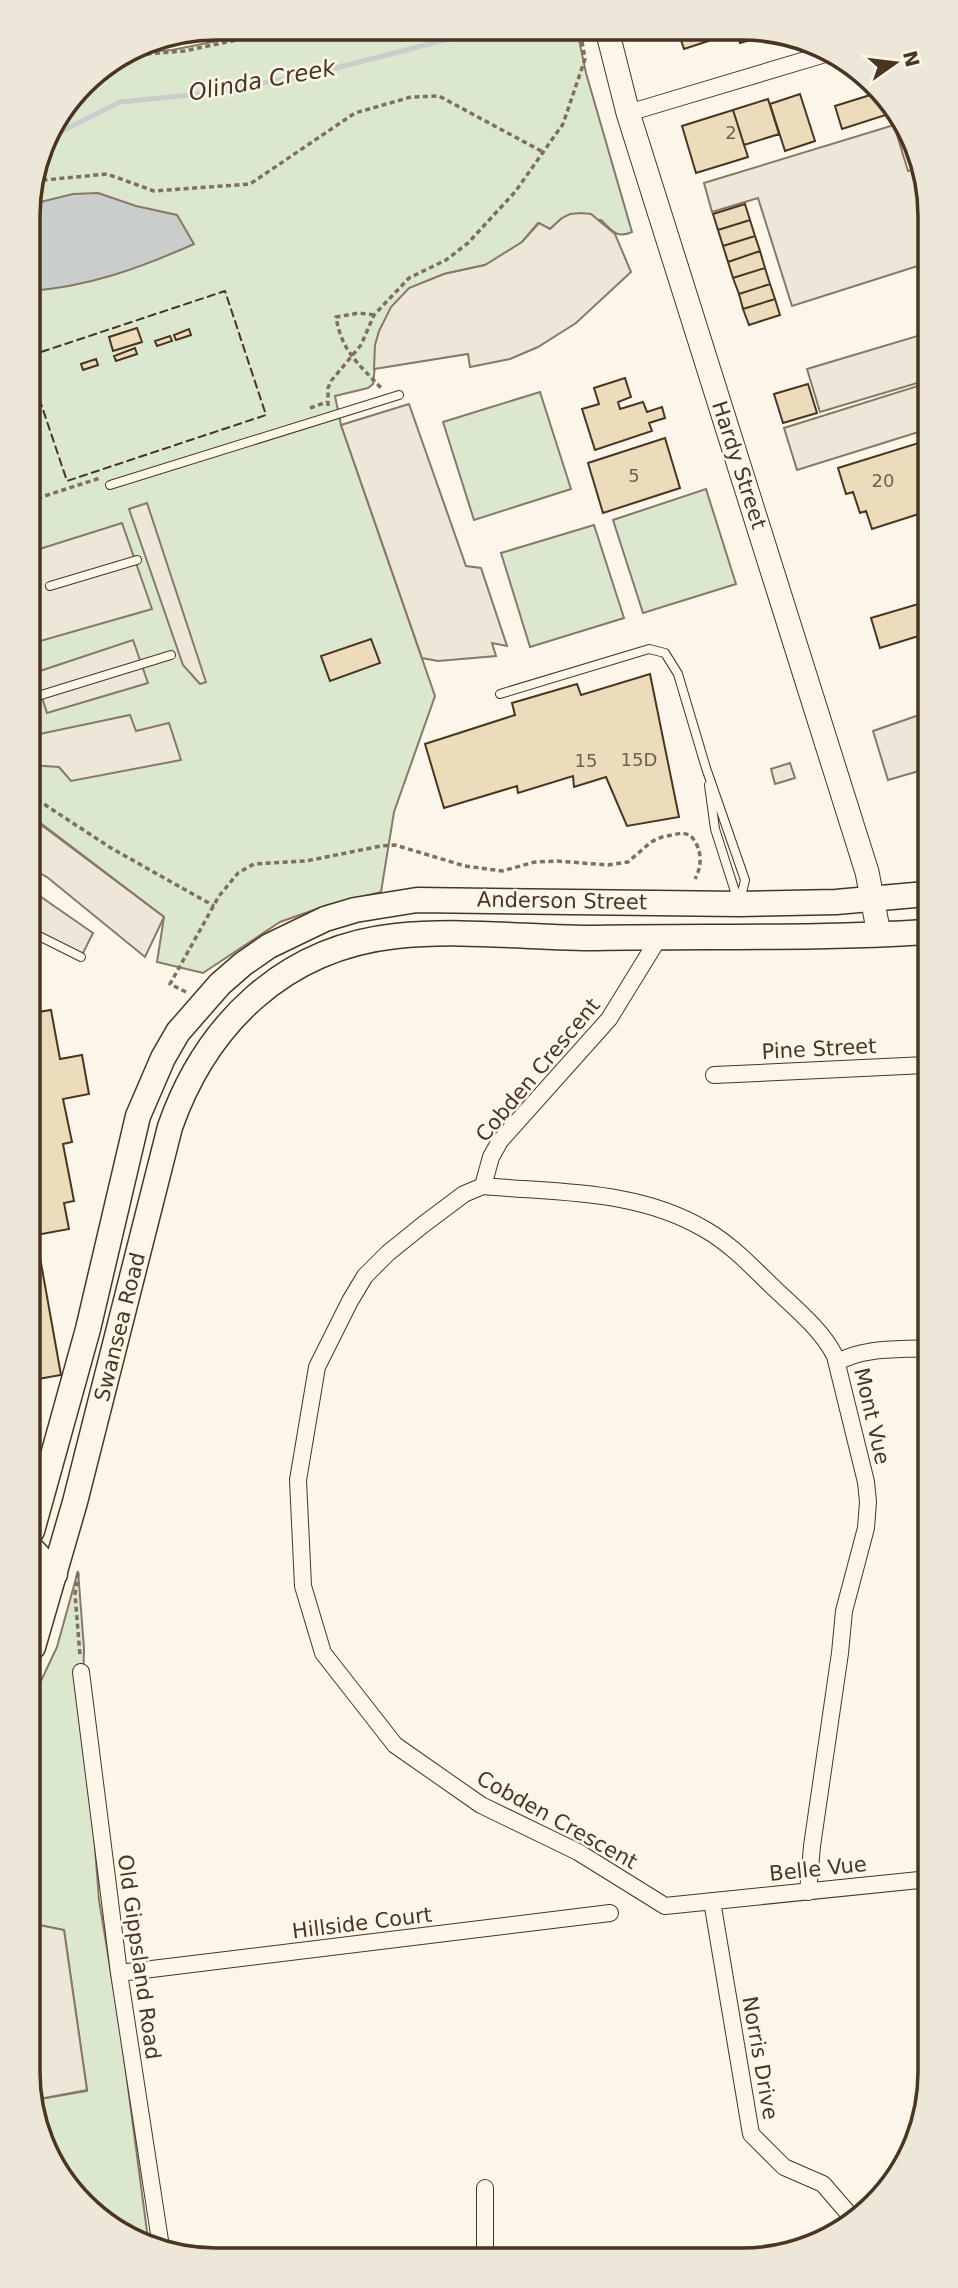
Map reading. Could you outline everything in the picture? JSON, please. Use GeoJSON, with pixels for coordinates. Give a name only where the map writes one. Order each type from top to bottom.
{"type":"FeatureCollection","features":[{"type":"Feature","properties":{"kind":"main road","name":"Hardy Street"},"geometry":{"type":"LineString","coordinates":[[610,40],[628,113],[817,709],[873,898],[879,934]]}},
{"type":"Feature","properties":{"kind":"main road","name":"Anderson Street"},"geometry":{"type":"LineString","coordinates":[[220,984],[269,946],[297,930],[345,913],[417,900],[739,904],[836,902],[918,895]]}},
{"type":"Feature","properties":{"kind":"main road"},"geometry":{"type":"LineString","coordinates":[[515,900],[581,914],[652,916],[660,936]]}},
{"type":"Feature","properties":{"kind":"main road"},"geometry":{"type":"LineString","coordinates":[[739,904],[742,936]]}},
{"type":"Feature","properties":{"kind":"main road","name":"Anderson Street"},"geometry":{"type":"LineString","coordinates":[[231,1020],[278,980],[338,949],[366,941],[423,934],[596,938],[918,932]]}},
{"type":"Feature","properties":{"kind":"main road","name":"Swansea Road"},"geometry":{"type":"LineString","coordinates":[[40,1504],[88,1329],[138,1116],[163,1058],[178,1032],[220,984]]}},
{"type":"Feature","properties":{"kind":"main road","name":"Swansea Road"},"geometry":{"type":"LineString","coordinates":[[40,1617],[55,1573],[170,1127],[180,1097],[195,1068],[231,1020]]}},
{"type":"Feature","properties":{"kind":"main road"},"geometry":{"type":"LineString","coordinates":[[40,1558],[55,1573]]}},
{"type":"Feature","properties":{"kind":"street"},"geometry":{"type":"LineString","coordinates":[[628,113],[815,57]]}},
{"type":"Feature","properties":{"kind":"street","name":"Cobden Crescent"},"geometry":{"type":"LineString","coordinates":[[660,936],[609,1019],[500,1141],[491,1157],[483,1186],[464,1194],[388,1253],[365,1276],[350,1301],[317,1367],[298,1480],[303,1586],[323,1653],[396,1745],[481,1805],[578,1852],[665,1906],[712,1901]]}},
{"type":"Feature","properties":{"kind":"street","name":"Pine Street"},"geometry":{"type":"LineString","coordinates":[[713,1075],[918,1065]]}},
{"type":"Feature","properties":{"kind":"street","name":"Mont Vue"},"geometry":{"type":"LineString","coordinates":[[483,1186],[597,1195],[641,1204],[684,1218],[717,1237],[756,1271],[828,1343],[838,1362],[868,1502],[866,1528],[844,1611],[808,1892]]}},
{"type":"Feature","properties":{"kind":"street"},"geometry":{"type":"LineString","coordinates":[[838,1362],[869,1352],[917,1349]]}},
{"type":"Feature","properties":{"kind":"street","name":"Old Gippsland Road"},"geometry":{"type":"LineString","coordinates":[[81,1672],[119,1973],[160,2238]]}},
{"type":"Feature","properties":{"kind":"street","name":"Belle Vue"},"geometry":{"type":"LineString","coordinates":[[712,1901],[917,1880]]}},
{"type":"Feature","properties":{"kind":"street","name":"Norris Drive"},"geometry":{"type":"LineString","coordinates":[[712,1901],[751,2134],[784,2167],[823,2184],[847,2212]]}},
{"type":"Feature","properties":{"kind":"street","name":"Hillside Court"},"geometry":{"type":"LineString","coordinates":[[119,1973],[610,1913]]}},
{"type":"Feature","properties":{"kind":"street"},"geometry":{"type":"LineString","coordinates":[[485,2188],[485,2248]]}},
{"type":"Feature","properties":{"kind":"lane"},"geometry":{"type":"LineString","coordinates":[[110,485],[400,395]]}},
{"type":"Feature","properties":{"kind":"lane"},"geometry":{"type":"LineString","coordinates":[[50,586],[137,560]]}},
{"type":"Feature","properties":{"kind":"lane"},"geometry":{"type":"LineString","coordinates":[[500,694],[637,652],[658,649],[670,659],[678,674],[706,768],[745,880],[739,904]]}},
{"type":"Feature","properties":{"kind":"lane"},"geometry":{"type":"LineString","coordinates":[[41,695],[171,655]]}},
{"type":"Feature","properties":{"kind":"lane"},"geometry":{"type":"LineString","coordinates":[[706,768],[715,829],[739,904]]}},
{"type":"Feature","properties":{"kind":"lane"},"geometry":{"type":"LineString","coordinates":[[41,937],[81,957]]}},
{"type":"Feature","properties":{"kind":"path"},"geometry":{"type":"LineString","coordinates":[[150,54],[184,51],[238,40]]}},
{"type":"Feature","properties":{"kind":"path"},"geometry":{"type":"LineString","coordinates":[[327,402],[331,381],[361,345],[374,315],[409,278],[446,260],[468,243],[515,192],[564,124],[584,59],[581,40]]}},
{"type":"Feature","properties":{"kind":"path"},"geometry":{"type":"LineString","coordinates":[[44,180],[107,174],[154,191],[250,184],[355,113],[411,97],[439,96],[543,152]]}},
{"type":"Feature","properties":{"kind":"path"},"geometry":{"type":"LineString","coordinates":[[374,315],[359,313],[336,317],[341,340],[352,358],[389,398]]}},
{"type":"Feature","properties":{"kind":"path"},"geometry":{"type":"LineString","coordinates":[[41,802],[111,848],[214,906]]}},
{"type":"Feature","properties":{"kind":"path"},"geometry":{"type":"LineString","coordinates":[[55,1573],[75,1594],[81,1672]]}},
{"type":"Feature","properties":{"kind":"green space"},"geometry":{"type":"Polygon","coordinates":[[[222,40],[579,40],[586,73],[632,232],[618,234],[601,220],[562,218],[550,229],[538,223],[522,242],[500,258],[485,265],[444,274],[410,288],[379,331],[373,384],[368,388],[335,396],[341,425],[435,696],[394,812],[381,892],[328,905],[280,922],[203,973],[157,962],[164,917],[41,823],[41,204],[46,170],[64,128],[84,100],[100,84],[128,64],[149,54],[222,40]]]}},
{"type":"Feature","properties":{"kind":"green space"},"geometry":{"type":"Polygon","coordinates":[[[540,392],[571,489],[474,520],[443,422],[540,392]]]}},
{"type":"Feature","properties":{"kind":"green space"},"geometry":{"type":"Polygon","coordinates":[[[706,489],[736,584],[643,613],[613,520],[706,489]]]}},
{"type":"Feature","properties":{"kind":"green space"},"geometry":{"type":"Polygon","coordinates":[[[594,525],[624,618],[530,647],[501,553],[594,525]]]}},
{"type":"Feature","properties":{"kind":"green space"},"geometry":{"type":"Polygon","coordinates":[[[78,1571],[84,1648],[83,1689],[99,1900],[121,2034],[147,2234],[118,2218],[77,2179],[54,2139],[43,2099],[87,2091],[64,1930],[40,1925],[40,1683],[57,1647],[78,1571]]]}},
{"type":"Feature","properties":{"kind":"shaded area"},"geometry":{"type":"Polygon","coordinates":[[[892,126],[908,171],[912,170],[918,216],[918,266],[792,306],[758,198],[712,212],[704,183],[892,126]]]}},
{"type":"Feature","properties":{"kind":"shaded area"},"geometry":{"type":"Polygon","coordinates":[[[98,193],[136,206],[177,215],[194,244],[154,261],[93,281],[41,290],[41,202],[73,194],[98,193]]]}},
{"type":"Feature","properties":{"kind":"shaded area"},"geometry":{"type":"Polygon","coordinates":[[[581,213],[591,214],[615,234],[631,272],[576,323],[538,347],[510,359],[470,367],[468,354],[374,369],[375,345],[379,331],[391,307],[409,288],[444,274],[485,265],[522,242],[539,223],[550,229],[562,218],[581,213]]]}},
{"type":"Feature","properties":{"kind":"shaded area"},"geometry":{"type":"Polygon","coordinates":[[[918,336],[918,383],[820,412],[807,369],[918,336]]]}},
{"type":"Feature","properties":{"kind":"shaded area"},"geometry":{"type":"Polygon","coordinates":[[[918,386],[918,432],[797,470],[784,428],[918,386]]]}},
{"type":"Feature","properties":{"kind":"shaded area"},"geometry":{"type":"Polygon","coordinates":[[[409,404],[466,566],[481,568],[507,646],[492,643],[496,656],[438,661],[422,658],[341,425],[409,404]]]}},
{"type":"Feature","properties":{"kind":"shaded area"},"geometry":{"type":"Polygon","coordinates":[[[147,503],[206,682],[200,684],[183,665],[129,509],[147,503]]]}},
{"type":"Feature","properties":{"kind":"shaded area"},"geometry":{"type":"Polygon","coordinates":[[[122,523],[152,609],[41,641],[41,549],[122,523]]]}},
{"type":"Feature","properties":{"kind":"shaded area"},"geometry":{"type":"Polygon","coordinates":[[[133,640],[148,683],[47,713],[41,694],[41,671],[133,640]]]}},
{"type":"Feature","properties":{"kind":"shaded area"},"geometry":{"type":"Polygon","coordinates":[[[130,715],[136,731],[169,723],[181,760],[71,781],[59,767],[41,766],[41,734],[130,715]]]}},
{"type":"Feature","properties":{"kind":"shaded area"},"geometry":{"type":"Polygon","coordinates":[[[918,716],[918,771],[888,780],[873,731],[918,716]]]}},
{"type":"Feature","properties":{"kind":"shaded area"},"geometry":{"type":"Polygon","coordinates":[[[790,763],[795,778],[775,784],[771,769],[790,763]]]}},
{"type":"Feature","properties":{"kind":"shaded area"},"geometry":{"type":"Polygon","coordinates":[[[41,826],[164,917],[145,957],[41,874],[41,826]]]}},
{"type":"Feature","properties":{"kind":"shaded area"},"geometry":{"type":"Polygon","coordinates":[[[41,897],[93,933],[81,957],[41,937],[41,897]]]}},
{"type":"Feature","properties":{"kind":"shaded area"},"geometry":{"type":"Polygon","coordinates":[[[40,1925],[64,1930],[87,2090],[43,2098],[40,2072],[40,1925]]]}},
{"type":"Feature","properties":{"kind":"building"},"geometry":{"type":"Polygon","coordinates":[[[681,40],[712,40],[684,49],[681,40]]]}},
{"type":"Feature","properties":{"kind":"building"},"geometry":{"type":"Polygon","coordinates":[[[800,94],[815,141],[785,151],[770,104],[800,94]]]}},
{"type":"Feature","properties":{"kind":"building"},"geometry":{"type":"Polygon","coordinates":[[[861,98],[871,98],[885,115],[842,129],[835,106],[861,98]]]}},
{"type":"Feature","properties":{"kind":"building"},"geometry":{"type":"Polygon","coordinates":[[[768,99],[779,134],[744,145],[733,110],[768,99]]]}},
{"type":"Feature","properties":{"kind":"building"},"geometry":{"type":"Polygon","coordinates":[[[733,110],[748,157],[696,173],[682,126],[733,110]]]}},
{"type":"Feature","properties":{"kind":"building"},"geometry":{"type":"Polygon","coordinates":[[[745,204],[750,220],[718,230],[713,214],[745,204]]]}},
{"type":"Feature","properties":{"kind":"building"},"geometry":{"type":"Polygon","coordinates":[[[750,220],[755,236],[723,246],[718,230],[750,220]]]}},
{"type":"Feature","properties":{"kind":"building"},"geometry":{"type":"Polygon","coordinates":[[[755,236],[760,251],[728,262],[723,246],[755,236]]]}},
{"type":"Feature","properties":{"kind":"building"},"geometry":{"type":"Polygon","coordinates":[[[760,251],[765,268],[733,278],[728,262],[760,251]]]}},
{"type":"Feature","properties":{"kind":"building"},"geometry":{"type":"Polygon","coordinates":[[[765,268],[770,284],[739,294],[733,278],[765,268]]]}},
{"type":"Feature","properties":{"kind":"building"},"geometry":{"type":"Polygon","coordinates":[[[770,284],[775,299],[743,309],[739,294],[770,284]]]}},
{"type":"Feature","properties":{"kind":"building"},"geometry":{"type":"Polygon","coordinates":[[[775,299],[780,315],[749,325],[743,309],[775,299]]]}},
{"type":"Feature","properties":{"kind":"building"},"geometry":{"type":"Polygon","coordinates":[[[137,328],[142,342],[113,351],[109,337],[137,328]]]}},
{"type":"Feature","properties":{"kind":"building"},"geometry":{"type":"Polygon","coordinates":[[[189,329],[191,335],[176,340],[174,335],[189,329]]]}},
{"type":"Feature","properties":{"kind":"building"},"geometry":{"type":"Polygon","coordinates":[[[170,336],[172,341],[157,346],[155,341],[170,336]]]}},
{"type":"Feature","properties":{"kind":"building"},"geometry":{"type":"Polygon","coordinates":[[[135,348],[137,354],[116,361],[114,356],[135,348]]]}},
{"type":"Feature","properties":{"kind":"building"},"geometry":{"type":"Polygon","coordinates":[[[96,359],[98,365],[83,370],[81,364],[96,359]]]}},
{"type":"Feature","properties":{"kind":"building"},"geometry":{"type":"Polygon","coordinates":[[[625,378],[631,397],[618,402],[620,409],[643,402],[647,412],[662,407],[665,418],[649,423],[652,431],[595,450],[582,409],[599,404],[594,388],[625,378]]]}},
{"type":"Feature","properties":{"kind":"building"},"geometry":{"type":"Polygon","coordinates":[[[808,384],[817,413],[783,423],[774,394],[808,384]]]}},
{"type":"Feature","properties":{"kind":"building"},"geometry":{"type":"Polygon","coordinates":[[[665,438],[680,488],[603,513],[588,463],[665,438]]]}},
{"type":"Feature","properties":{"kind":"building"},"geometry":{"type":"Polygon","coordinates":[[[918,443],[918,514],[872,529],[866,511],[860,513],[853,492],[846,494],[838,468],[918,443]]]}},
{"type":"Feature","properties":{"kind":"building"},"geometry":{"type":"Polygon","coordinates":[[[918,604],[918,636],[880,648],[871,618],[918,604]]]}},
{"type":"Feature","properties":{"kind":"building"},"geometry":{"type":"Polygon","coordinates":[[[371,639],[380,663],[330,681],[321,656],[371,639]]]}},
{"type":"Feature","properties":{"kind":"building"},"geometry":{"type":"Polygon","coordinates":[[[650,674],[679,817],[627,826],[606,777],[574,787],[573,776],[518,793],[517,786],[444,808],[425,744],[515,715],[512,703],[577,684],[581,695],[650,674]]]}},
{"type":"Feature","properties":{"kind":"building"},"geometry":{"type":"Polygon","coordinates":[[[51,1010],[60,1059],[82,1055],[89,1094],[63,1099],[72,1142],[63,1144],[74,1201],[64,1203],[69,1229],[40,1234],[41,1012],[51,1010]]]}},
{"type":"Feature","properties":{"kind":"building"},"geometry":{"type":"Polygon","coordinates":[[[40,1260],[61,1375],[40,1379],[40,1260]]]}},
{"type":"Feature","properties":{"kind":"waterway","name":"Olinda Creek"},"geometry":{"type":"LineString","coordinates":[[62,131],[120,102],[200,94],[308,75],[445,40]]}},
{"type":"Feature","properties":{"kind":"fence"},"geometry":{"type":"LineString","coordinates":[[41,352],[225,291],[266,415],[67,481],[41,403]]}}]}
